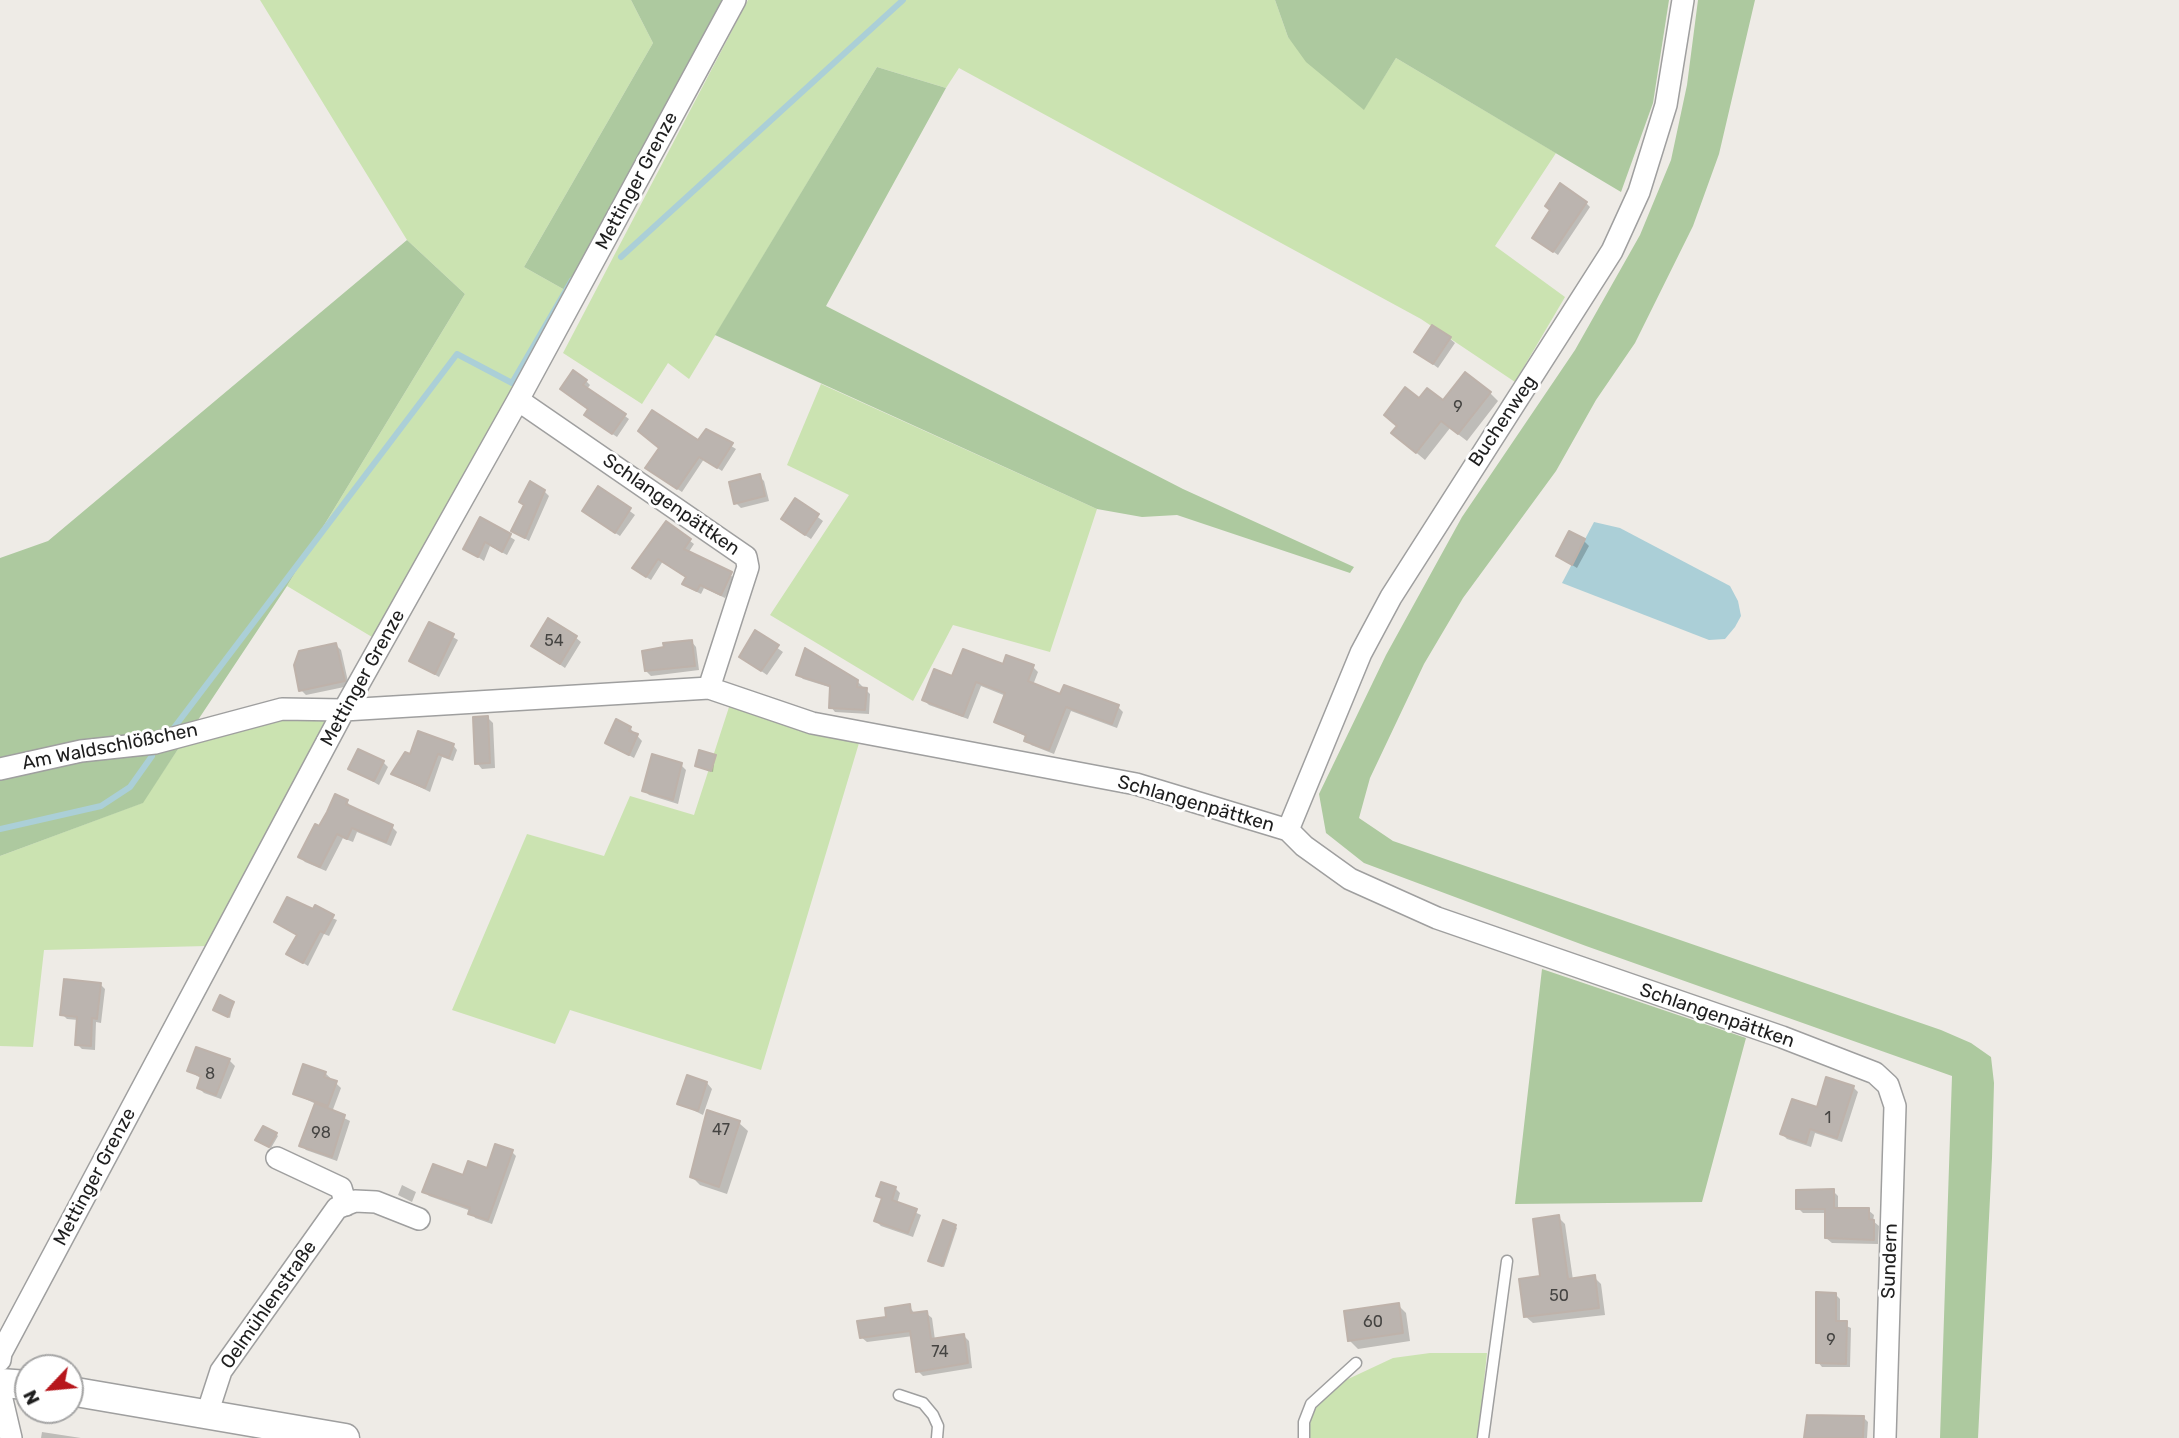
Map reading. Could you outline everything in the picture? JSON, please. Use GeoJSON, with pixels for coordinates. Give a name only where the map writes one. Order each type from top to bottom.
{"type":"FeatureCollection","features":[{"type":"Feature","properties":{"kind":"street","name":"Mettinger Grenze"},"geometry":{"type":"LineString","coordinates":[[0,1360],[344,710],[518,400],[735,0]]}},
{"type":"Feature","properties":{"kind":"street","name":"Buchenweg"},"geometry":{"type":"LineString","coordinates":[[1288,830],[1361,653],[1391,597],[1612,251],[1639,191],[1666,105],[1683,0]]}},
{"type":"Feature","properties":{"kind":"street","name":"Schlangenpättken"},"geometry":{"type":"LineString","coordinates":[[518,400],[746,557],[748,567],[709,688]]}},
{"type":"Feature","properties":{"kind":"street","name":"Schlangenpättken"},"geometry":{"type":"LineString","coordinates":[[344,710],[709,688],[813,723],[1136,784],[1288,830],[1304,846],[1350,879],[1437,918],[1782,1037],[1875,1073],[1888,1085]]}},
{"type":"Feature","properties":{"kind":"street","name":"Am Waldschlößchen"},"geometry":{"type":"LineString","coordinates":[[0,769],[81,751],[155,743],[282,709],[344,710]]}},
{"type":"Feature","properties":{"kind":"street","name":"Sundern"},"geometry":{"type":"LineString","coordinates":[[1885,1438],[1895,1106],[1888,1085]]}},
{"type":"Feature","properties":{"kind":"street"},"geometry":{"type":"LineString","coordinates":[[277,1158],[341,1188],[346,1205],[355,1201],[376,1202],[419,1219]]}},
{"type":"Feature","properties":{"kind":"street","name":"Oelmühlenstraße"},"geometry":{"type":"LineString","coordinates":[[207,1414],[221,1371],[337,1208],[346,1205]]}},
{"type":"Feature","properties":{"kind":"street"},"geometry":{"type":"LineString","coordinates":[[0,1391],[11,1438]]}},
{"type":"Feature","properties":{"kind":"street"},"geometry":{"type":"LineString","coordinates":[[84,1393],[345,1438]]}},
{"type":"Feature","properties":{"kind":"lane"},"geometry":{"type":"LineString","coordinates":[[1483,1438],[1507,1261]]}},
{"type":"Feature","properties":{"kind":"lane"},"geometry":{"type":"LineString","coordinates":[[1304,1438],[1304,1422],[1311,1404],[1356,1363]]}},
{"type":"Feature","properties":{"kind":"lane"},"geometry":{"type":"LineString","coordinates":[[900,1395],[923,1403],[938,1426],[937,1438]]}},
{"type":"Feature","properties":{"kind":"green space"},"geometry":{"type":"Polygon","coordinates":[[[260,0],[631,0],[653,43],[524,267],[572,294],[372,637],[287,586],[465,294],[407,240],[260,0]]]}},
{"type":"Feature","properties":{"kind":"green space"},"geometry":{"type":"Polygon","coordinates":[[[631,0],[723,0],[572,294],[524,267],[653,43],[631,0]]]}},
{"type":"Feature","properties":{"kind":"green space"},"geometry":{"type":"Polygon","coordinates":[[[748,0],[1275,0],[1288,37],[1364,109],[1396,58],[1556,153],[1495,246],[1565,297],[1515,382],[1421,319],[959,68],[946,88],[877,67],[689,379],[668,363],[642,404],[563,353],[748,0]]]}},
{"type":"Feature","properties":{"kind":"green space"},"geometry":{"type":"Polygon","coordinates":[[[1275,0],[1669,0],[1653,103],[1621,192],[1396,58],[1364,110],[1306,62],[1288,37],[1275,0]]]}},
{"type":"Feature","properties":{"kind":"green space"},"geometry":{"type":"Polygon","coordinates":[[[1698,0],[1755,0],[1719,154],[1693,226],[1635,343],[1596,400],[1556,471],[1463,598],[1424,664],[1370,778],[1359,818],[1393,841],[1941,1030],[1971,1043],[1991,1057],[1994,1083],[1992,1158],[1978,1438],[1940,1438],[1952,1076],[1586,946],[1364,863],[1326,833],[1319,794],[1386,655],[1462,517],[1575,350],[1640,235],[1671,160],[1687,85],[1698,0]]]}},
{"type":"Feature","properties":{"kind":"green space"},"geometry":{"type":"Polygon","coordinates":[[[877,67],[946,88],[826,306],[1183,489],[1354,567],[1350,573],[1177,515],[1142,517],[1097,509],[715,335],[877,67]]]}},
{"type":"Feature","properties":{"kind":"green space"},"geometry":{"type":"Polygon","coordinates":[[[407,240],[465,294],[287,586],[192,729],[0,763],[0,558],[48,541],[407,240]]]}},
{"type":"Feature","properties":{"kind":"green space"},"geometry":{"type":"Polygon","coordinates":[[[821,384],[1097,509],[1050,652],[953,625],[913,701],[770,615],[849,495],[787,465],[821,384]]]}},
{"type":"Feature","properties":{"kind":"green space"},"geometry":{"type":"Polygon","coordinates":[[[730,704],[805,732],[859,743],[761,1070],[570,1010],[555,1044],[452,1010],[527,834],[604,856],[630,796],[694,815],[730,704]]]}},
{"type":"Feature","properties":{"kind":"green space"},"geometry":{"type":"Polygon","coordinates":[[[327,720],[207,946],[44,950],[33,1047],[0,1046],[0,856],[142,803],[182,743],[280,721],[327,720]]]}},
{"type":"Feature","properties":{"kind":"green space"},"geometry":{"type":"Polygon","coordinates":[[[182,743],[143,803],[0,856],[0,776],[182,743]]]}},
{"type":"Feature","properties":{"kind":"green space"},"geometry":{"type":"Polygon","coordinates":[[[1542,969],[1746,1038],[1702,1202],[1515,1204],[1542,969]]]}},
{"type":"Feature","properties":{"kind":"green space"},"geometry":{"type":"Polygon","coordinates":[[[1430,1353],[1487,1353],[1478,1438],[1309,1438],[1311,1412],[1346,1380],[1393,1358],[1430,1353]]]}},
{"type":"Feature","properties":{"kind":"water"},"geometry":{"type":"Polygon","coordinates":[[[1594,522],[1620,528],[1730,586],[1738,601],[1741,616],[1735,627],[1725,639],[1709,640],[1562,583],[1594,522]]]}},
{"type":"Feature","properties":{"kind":"building"},"geometry":{"type":"Polygon","coordinates":[[[1560,183],[1587,202],[1553,252],[1532,238],[1550,210],[1545,206],[1560,183]]]}},
{"type":"Feature","properties":{"kind":"building"},"geometry":{"type":"Polygon","coordinates":[[[1432,325],[1451,337],[1433,364],[1414,352],[1432,325]]]}},
{"type":"Feature","properties":{"kind":"building"},"geometry":{"type":"Polygon","coordinates":[[[573,370],[587,380],[583,385],[626,414],[612,434],[584,415],[588,409],[560,389],[573,370]]]}},
{"type":"Feature","properties":{"kind":"building"},"geometry":{"type":"Polygon","coordinates":[[[1465,372],[1491,392],[1458,434],[1441,421],[1416,453],[1391,433],[1397,426],[1384,415],[1405,387],[1419,398],[1427,388],[1443,400],[1465,372]]]}},
{"type":"Feature","properties":{"kind":"building"},"geometry":{"type":"Polygon","coordinates":[[[652,410],[698,440],[706,429],[733,443],[717,468],[699,457],[677,489],[645,468],[659,448],[638,431],[652,410]]]}},
{"type":"Feature","properties":{"kind":"building"},"geometry":{"type":"Polygon","coordinates":[[[760,474],[765,496],[734,504],[729,482],[760,474]]]}},
{"type":"Feature","properties":{"kind":"building"},"geometry":{"type":"Polygon","coordinates":[[[530,481],[545,490],[525,538],[511,531],[524,505],[519,502],[530,481]]]}},
{"type":"Feature","properties":{"kind":"building"},"geometry":{"type":"Polygon","coordinates":[[[598,486],[631,508],[615,533],[582,511],[598,486]]]}},
{"type":"Feature","properties":{"kind":"building"},"geometry":{"type":"Polygon","coordinates":[[[795,498],[819,514],[805,535],[781,519],[795,498]]]}},
{"type":"Feature","properties":{"kind":"building"},"geometry":{"type":"Polygon","coordinates":[[[480,517],[511,534],[502,552],[485,542],[478,557],[463,549],[480,517]]]}},
{"type":"Feature","properties":{"kind":"building"},"geometry":{"type":"Polygon","coordinates":[[[666,521],[691,539],[684,549],[732,572],[721,595],[700,585],[697,591],[682,584],[686,577],[658,559],[646,577],[632,568],[666,521]]]}},
{"type":"Feature","properties":{"kind":"building"},"geometry":{"type":"Polygon","coordinates":[[[1569,531],[1585,539],[1572,565],[1556,556],[1569,531]]]}},
{"type":"Feature","properties":{"kind":"building"},"geometry":{"type":"Polygon","coordinates":[[[548,618],[577,636],[560,664],[531,646],[548,618]]]}},
{"type":"Feature","properties":{"kind":"building"},"geometry":{"type":"Polygon","coordinates":[[[429,622],[454,634],[435,674],[409,661],[429,622]]]}},
{"type":"Feature","properties":{"kind":"building"},"geometry":{"type":"Polygon","coordinates":[[[755,630],[779,645],[761,671],[739,657],[755,630]]]}},
{"type":"Feature","properties":{"kind":"building"},"geometry":{"type":"Polygon","coordinates":[[[692,640],[695,666],[645,671],[642,651],[664,647],[663,643],[692,640]]]}},
{"type":"Feature","properties":{"kind":"building"},"geometry":{"type":"Polygon","coordinates":[[[336,643],[345,681],[299,691],[294,665],[299,651],[336,643]]]}},
{"type":"Feature","properties":{"kind":"building"},"geometry":{"type":"Polygon","coordinates":[[[805,648],[858,680],[857,687],[867,688],[865,710],[829,708],[830,686],[796,675],[805,648]]]}},
{"type":"Feature","properties":{"kind":"building"},"geometry":{"type":"Polygon","coordinates":[[[963,649],[1003,664],[1006,655],[1034,665],[1028,681],[1060,694],[1064,685],[1119,705],[1112,724],[1066,707],[1049,750],[1024,741],[1026,735],[994,722],[1005,693],[976,682],[963,716],[922,700],[934,669],[952,676],[963,649]]]}},
{"type":"Feature","properties":{"kind":"building"},"geometry":{"type":"Polygon","coordinates":[[[488,716],[490,763],[475,764],[473,717],[488,716]]]}},
{"type":"Feature","properties":{"kind":"building"},"geometry":{"type":"Polygon","coordinates":[[[616,719],[631,727],[629,731],[638,734],[629,755],[605,743],[616,719]]]}},
{"type":"Feature","properties":{"kind":"building"},"geometry":{"type":"Polygon","coordinates":[[[418,731],[454,744],[449,758],[438,754],[425,788],[391,774],[405,752],[410,754],[418,731]]]}},
{"type":"Feature","properties":{"kind":"building"},"geometry":{"type":"Polygon","coordinates":[[[358,749],[384,761],[374,781],[348,769],[358,749]]]}},
{"type":"Feature","properties":{"kind":"building"},"geometry":{"type":"Polygon","coordinates":[[[699,750],[716,755],[711,771],[695,766],[699,750]]]}},
{"type":"Feature","properties":{"kind":"building"},"geometry":{"type":"Polygon","coordinates":[[[652,754],[682,763],[673,800],[642,791],[652,754]]]}},
{"type":"Feature","properties":{"kind":"building"},"geometry":{"type":"Polygon","coordinates":[[[335,794],[348,800],[346,804],[393,825],[386,842],[352,828],[347,839],[337,834],[320,867],[298,857],[315,824],[319,826],[335,794]]]}},
{"type":"Feature","properties":{"kind":"building"},"geometry":{"type":"Polygon","coordinates":[[[287,897],[313,909],[315,905],[334,915],[324,933],[320,931],[303,963],[286,954],[297,935],[274,922],[287,897]]]}},
{"type":"Feature","properties":{"kind":"building"},"geometry":{"type":"Polygon","coordinates":[[[64,979],[101,983],[97,1019],[92,1018],[91,1046],[75,1045],[77,1017],[60,1015],[64,979]]]}},
{"type":"Feature","properties":{"kind":"building"},"geometry":{"type":"Polygon","coordinates":[[[220,995],[234,1002],[228,1017],[213,1010],[220,995]]]}},
{"type":"Feature","properties":{"kind":"building"},"geometry":{"type":"Polygon","coordinates":[[[196,1047],[230,1059],[216,1095],[197,1088],[201,1076],[187,1071],[196,1047]]]}},
{"type":"Feature","properties":{"kind":"building"},"geometry":{"type":"Polygon","coordinates":[[[303,1064],[326,1072],[324,1077],[337,1081],[328,1106],[293,1094],[303,1064]]]}},
{"type":"Feature","properties":{"kind":"building"},"geometry":{"type":"Polygon","coordinates":[[[687,1075],[707,1082],[698,1111],[677,1104],[687,1075]]]}},
{"type":"Feature","properties":{"kind":"building"},"geometry":{"type":"Polygon","coordinates":[[[1826,1077],[1854,1086],[1837,1138],[1810,1129],[1806,1143],[1780,1134],[1792,1099],[1817,1107],[1826,1077]]]}},
{"type":"Feature","properties":{"kind":"building"},"geometry":{"type":"Polygon","coordinates":[[[315,1103],[345,1115],[332,1157],[299,1146],[315,1103]]]}},
{"type":"Feature","properties":{"kind":"building"},"geometry":{"type":"Polygon","coordinates":[[[707,1110],[740,1121],[719,1187],[690,1177],[707,1110]]]}},
{"type":"Feature","properties":{"kind":"building"},"geometry":{"type":"Polygon","coordinates":[[[263,1126],[277,1133],[269,1147],[255,1140],[263,1126]]]}},
{"type":"Feature","properties":{"kind":"building"},"geometry":{"type":"Polygon","coordinates":[[[495,1144],[513,1150],[488,1220],[468,1214],[470,1208],[422,1192],[433,1164],[463,1175],[468,1161],[487,1168],[495,1144]]]}},
{"type":"Feature","properties":{"kind":"building"},"geometry":{"type":"Polygon","coordinates":[[[881,1182],[896,1187],[892,1200],[917,1209],[908,1233],[874,1221],[882,1198],[876,1196],[881,1182]]]}},
{"type":"Feature","properties":{"kind":"building"},"geometry":{"type":"Polygon","coordinates":[[[1834,1189],[1834,1208],[1869,1208],[1869,1219],[1874,1220],[1874,1240],[1825,1238],[1825,1209],[1796,1209],[1796,1190],[1834,1189]]]}},
{"type":"Feature","properties":{"kind":"building"},"geometry":{"type":"Polygon","coordinates":[[[1559,1215],[1568,1279],[1595,1275],[1599,1308],[1524,1317],[1519,1279],[1540,1276],[1533,1219],[1559,1215]]]}},
{"type":"Feature","properties":{"kind":"building"},"geometry":{"type":"Polygon","coordinates":[[[943,1220],[956,1225],[942,1266],[928,1261],[943,1220]]]}},
{"type":"Feature","properties":{"kind":"building"},"geometry":{"type":"Polygon","coordinates":[[[1816,1292],[1836,1293],[1836,1321],[1847,1321],[1846,1364],[1816,1363],[1816,1292]]]}},
{"type":"Feature","properties":{"kind":"building"},"geometry":{"type":"Polygon","coordinates":[[[1399,1303],[1403,1333],[1348,1341],[1344,1311],[1399,1303]]]}},
{"type":"Feature","properties":{"kind":"building"},"geometry":{"type":"Polygon","coordinates":[[[910,1304],[911,1313],[927,1311],[931,1339],[964,1334],[968,1363],[916,1372],[910,1331],[860,1338],[857,1321],[886,1317],[885,1308],[910,1304]]]}},
{"type":"Feature","properties":{"kind":"building"},"geometry":{"type":"Polygon","coordinates":[[[1807,1415],[1864,1416],[1863,1438],[1804,1438],[1807,1415]]]}},
{"type":"Feature","properties":{"kind":"waterway"},"geometry":{"type":"LineString","coordinates":[[621,257],[903,0]]}},
{"type":"Feature","properties":{"kind":"waterway"},"geometry":{"type":"LineString","coordinates":[[173,729],[457,354],[512,383],[572,280]]}},
{"type":"Feature","properties":{"kind":"waterway"},"geometry":{"type":"LineString","coordinates":[[0,829],[101,806],[130,787],[152,756]]}}]}
